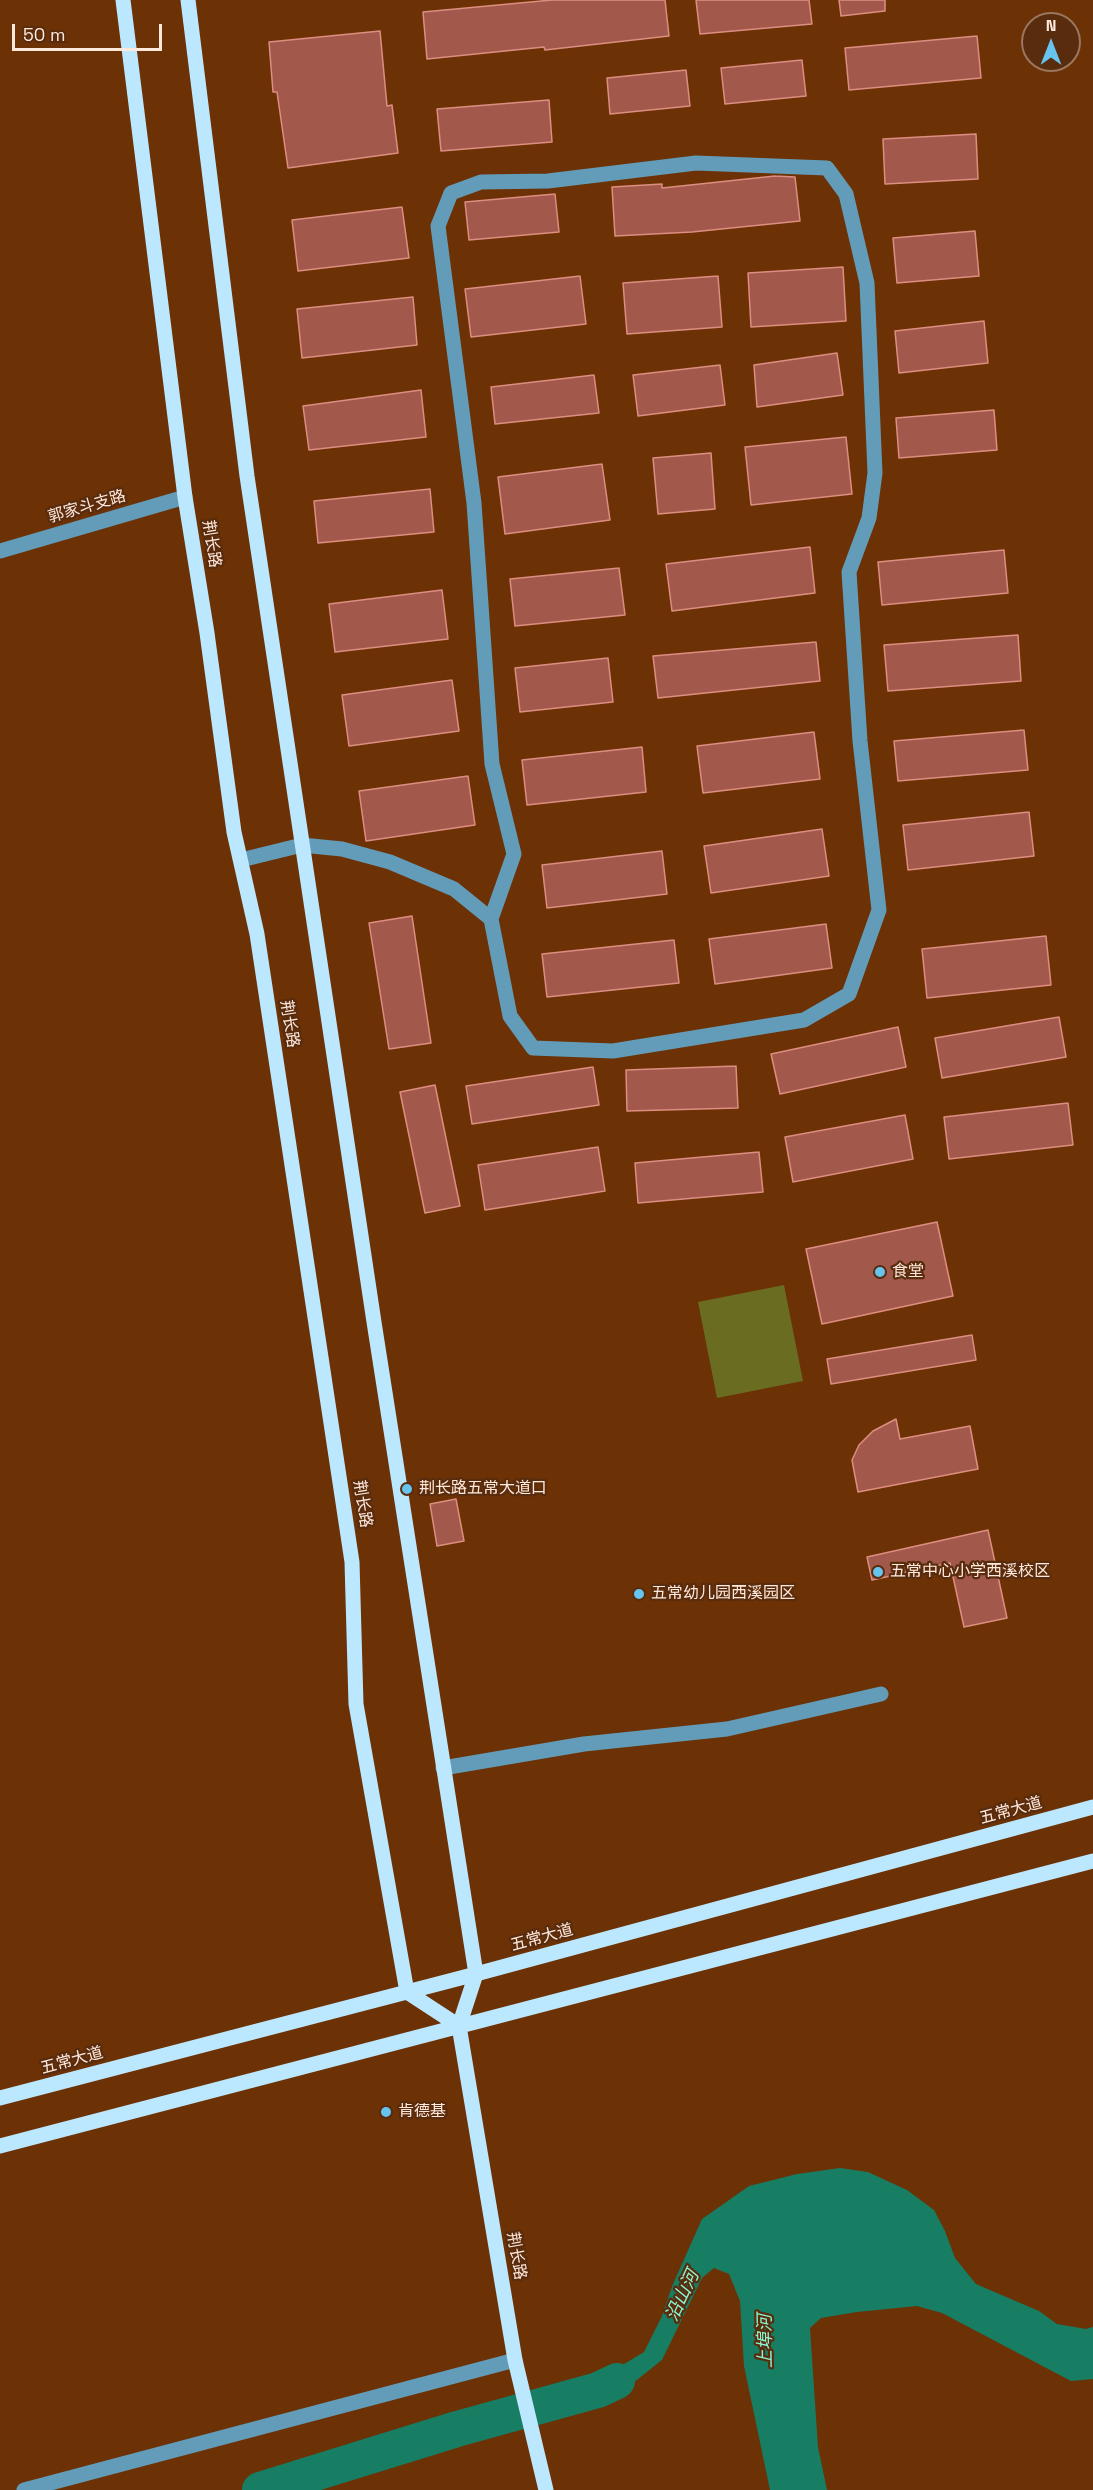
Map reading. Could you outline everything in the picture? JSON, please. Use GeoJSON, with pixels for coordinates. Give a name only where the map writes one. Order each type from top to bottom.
{"type":"FeatureCollection","features":[{"type":"Feature","properties":{"kind":"main road","name":"荆长路"},"geometry":{"type":"LineString","coordinates":[[123,0],[185,497],[241,860],[257,934],[352,1562],[356,1704],[407,1992]]}},
{"type":"Feature","properties":{"kind":"main road","name":"荆长路"},"geometry":{"type":"LineString","coordinates":[[188,0],[247,477],[476,1974],[459,2026],[515,2360],[546,2490]]}},
{"type":"Feature","properties":{"kind":"main road","name":"五常大道"},"geometry":{"type":"LineString","coordinates":[[0,2098],[476,1974],[1093,1807]]}},
{"type":"Feature","properties":{"kind":"main road"},"geometry":{"type":"LineString","coordinates":[[0,2146],[1093,1861]]}},
{"type":"Feature","properties":{"kind":"main road"},"geometry":{"type":"LineString","coordinates":[[407,1992],[459,2026]]}},
{"type":"Feature","properties":{"kind":"street"},"geometry":{"type":"LineString","coordinates":[[241,860],[302,845],[342,849],[390,862],[454,889],[491,919],[510,1016],[533,1048],[613,1051],[793,1022],[804,1020],[849,994],[879,910],[860,741],[849,572],[869,518],[875,472],[867,283],[846,195],[827,168],[696,163],[548,181],[481,182],[451,193],[438,226],[474,503],[492,764],[514,854],[491,919]]}},
{"type":"Feature","properties":{"kind":"street","name":"郭家斗支路"},"geometry":{"type":"LineString","coordinates":[[0,552],[185,497]]}},
{"type":"Feature","properties":{"kind":"street"},"geometry":{"type":"LineString","coordinates":[[443,1768],[590,1744],[727,1729],[881,1694]]}},
{"type":"Feature","properties":{"kind":"street"},"geometry":{"type":"LineString","coordinates":[[24,2490],[515,2360]]}},
{"type":"Feature","properties":{"kind":"shaded area"},"geometry":{"type":"Polygon","coordinates":[[[784,1285],[803,1381],[717,1398],[698,1302],[784,1285]]]}},
{"type":"Feature","properties":{"kind":"water","name":"上埠河"},"geometry":{"type":"Polygon","coordinates":[[[840,2168],[868,2172],[907,2190],[934,2210],[955,2258],[976,2284],[1039,2311],[1057,2324],[1086,2329],[1093,2327],[1093,2379],[1071,2381],[942,2313],[917,2306],[821,2318],[810,2328],[818,2447],[827,2490],[770,2490],[744,2366],[740,2301],[729,2274],[714,2268],[702,2278],[662,2360],[633,2383],[601,2402],[575,2413],[567,2382],[619,2367],[644,2352],[661,2318],[673,2284],[702,2219],[749,2186],[797,2174],[840,2168]]]}},
{"type":"Feature","properties":{"kind":"building"},"geometry":{"type":"Polygon","coordinates":[[[552,0],[665,0],[669,36],[545,50],[544,47],[427,59],[423,12],[552,0]]]}},
{"type":"Feature","properties":{"kind":"building"},"geometry":{"type":"Polygon","coordinates":[[[696,0],[809,0],[812,24],[700,34],[696,0]]]}},
{"type":"Feature","properties":{"kind":"building"},"geometry":{"type":"Polygon","coordinates":[[[839,0],[885,0],[885,11],[841,16],[839,0]]]}},
{"type":"Feature","properties":{"kind":"building"},"geometry":{"type":"Polygon","coordinates":[[[380,31],[387,106],[392,105],[398,153],[288,168],[277,92],[273,92],[269,42],[380,31]]]}},
{"type":"Feature","properties":{"kind":"building"},"geometry":{"type":"Polygon","coordinates":[[[977,36],[981,78],[849,90],[845,48],[977,36]]]}},
{"type":"Feature","properties":{"kind":"building"},"geometry":{"type":"Polygon","coordinates":[[[802,60],[806,96],[725,104],[721,68],[802,60]]]}},
{"type":"Feature","properties":{"kind":"building"},"geometry":{"type":"Polygon","coordinates":[[[686,70],[690,106],[610,114],[607,78],[686,70]]]}},
{"type":"Feature","properties":{"kind":"building"},"geometry":{"type":"Polygon","coordinates":[[[549,100],[552,142],[441,151],[437,109],[549,100]]]}},
{"type":"Feature","properties":{"kind":"building"},"geometry":{"type":"Polygon","coordinates":[[[976,134],[978,179],[885,184],[883,139],[976,134]]]}},
{"type":"Feature","properties":{"kind":"building"},"geometry":{"type":"Polygon","coordinates":[[[775,176],[795,177],[800,221],[692,232],[615,236],[612,187],[662,184],[662,188],[775,176]]]}},
{"type":"Feature","properties":{"kind":"building"},"geometry":{"type":"Polygon","coordinates":[[[555,194],[559,232],[469,240],[465,202],[555,194]]]}},
{"type":"Feature","properties":{"kind":"building"},"geometry":{"type":"Polygon","coordinates":[[[402,207],[409,258],[298,271],[292,220],[402,207]]]}},
{"type":"Feature","properties":{"kind":"building"},"geometry":{"type":"Polygon","coordinates":[[[975,231],[979,276],[897,283],[893,238],[975,231]]]}},
{"type":"Feature","properties":{"kind":"building"},"geometry":{"type":"Polygon","coordinates":[[[843,267],[846,321],[751,327],[748,273],[843,267]]]}},
{"type":"Feature","properties":{"kind":"building"},"geometry":{"type":"Polygon","coordinates":[[[580,276],[586,324],[471,337],[465,289],[580,276]]]}},
{"type":"Feature","properties":{"kind":"building"},"geometry":{"type":"Polygon","coordinates":[[[718,276],[722,327],[627,334],[623,283],[718,276]]]}},
{"type":"Feature","properties":{"kind":"building"},"geometry":{"type":"Polygon","coordinates":[[[413,297],[417,345],[302,358],[297,309],[413,297]]]}},
{"type":"Feature","properties":{"kind":"building"},"geometry":{"type":"Polygon","coordinates":[[[984,321],[988,363],[899,373],[895,331],[984,321]]]}},
{"type":"Feature","properties":{"kind":"building"},"geometry":{"type":"Polygon","coordinates":[[[837,353],[843,395],[757,407],[754,365],[837,353]]]}},
{"type":"Feature","properties":{"kind":"building"},"geometry":{"type":"Polygon","coordinates":[[[720,365],[725,405],[638,416],[633,375],[720,365]]]}},
{"type":"Feature","properties":{"kind":"building"},"geometry":{"type":"Polygon","coordinates":[[[594,375],[599,413],[495,424],[491,387],[594,375]]]}},
{"type":"Feature","properties":{"kind":"building"},"geometry":{"type":"Polygon","coordinates":[[[421,390],[426,437],[309,450],[303,406],[421,390]]]}},
{"type":"Feature","properties":{"kind":"building"},"geometry":{"type":"Polygon","coordinates":[[[994,410],[997,450],[899,458],[896,418],[994,410]]]}},
{"type":"Feature","properties":{"kind":"building"},"geometry":{"type":"Polygon","coordinates":[[[846,437],[852,494],[751,505],[745,447],[846,437]]]}},
{"type":"Feature","properties":{"kind":"building"},"geometry":{"type":"Polygon","coordinates":[[[711,453],[715,509],[658,514],[653,458],[711,453]]]}},
{"type":"Feature","properties":{"kind":"building"},"geometry":{"type":"Polygon","coordinates":[[[602,464],[610,520],[505,534],[498,477],[602,464]]]}},
{"type":"Feature","properties":{"kind":"building"},"geometry":{"type":"Polygon","coordinates":[[[430,489],[434,532],[318,543],[314,501],[430,489]]]}},
{"type":"Feature","properties":{"kind":"building"},"geometry":{"type":"Polygon","coordinates":[[[810,547],[815,593],[672,611],[666,564],[810,547]]]}},
{"type":"Feature","properties":{"kind":"building"},"geometry":{"type":"Polygon","coordinates":[[[1004,550],[1008,593],[882,605],[878,562],[1004,550]]]}},
{"type":"Feature","properties":{"kind":"building"},"geometry":{"type":"Polygon","coordinates":[[[619,568],[625,615],[515,626],[510,579],[619,568]]]}},
{"type":"Feature","properties":{"kind":"building"},"geometry":{"type":"Polygon","coordinates":[[[442,590],[448,639],[335,652],[329,604],[442,590]]]}},
{"type":"Feature","properties":{"kind":"building"},"geometry":{"type":"Polygon","coordinates":[[[1018,635],[1021,681],[888,691],[884,645],[1018,635]]]}},
{"type":"Feature","properties":{"kind":"building"},"geometry":{"type":"Polygon","coordinates":[[[816,642],[820,681],[658,698],[653,656],[816,642]]]}},
{"type":"Feature","properties":{"kind":"building"},"geometry":{"type":"Polygon","coordinates":[[[608,658],[613,702],[520,712],[515,668],[608,658]]]}},
{"type":"Feature","properties":{"kind":"building"},"geometry":{"type":"Polygon","coordinates":[[[452,680],[459,731],[349,746],[342,695],[452,680]]]}},
{"type":"Feature","properties":{"kind":"building"},"geometry":{"type":"Polygon","coordinates":[[[1024,730],[1028,770],[898,781],[894,741],[1024,730]]]}},
{"type":"Feature","properties":{"kind":"building"},"geometry":{"type":"Polygon","coordinates":[[[814,732],[820,779],[703,793],[697,746],[814,732]]]}},
{"type":"Feature","properties":{"kind":"building"},"geometry":{"type":"Polygon","coordinates":[[[642,747],[646,792],[527,805],[522,760],[642,747]]]}},
{"type":"Feature","properties":{"kind":"building"},"geometry":{"type":"Polygon","coordinates":[[[468,776],[475,825],[366,841],[359,791],[468,776]]]}},
{"type":"Feature","properties":{"kind":"building"},"geometry":{"type":"Polygon","coordinates":[[[1029,812],[1034,856],[908,870],[903,825],[1029,812]]]}},
{"type":"Feature","properties":{"kind":"building"},"geometry":{"type":"Polygon","coordinates":[[[822,829],[829,876],[711,893],[704,846],[822,829]]]}},
{"type":"Feature","properties":{"kind":"building"},"geometry":{"type":"Polygon","coordinates":[[[662,851],[667,894],[547,908],[542,865],[662,851]]]}},
{"type":"Feature","properties":{"kind":"building"},"geometry":{"type":"Polygon","coordinates":[[[412,916],[431,1043],[389,1049],[369,923],[412,916]]]}},
{"type":"Feature","properties":{"kind":"building"},"geometry":{"type":"Polygon","coordinates":[[[826,924],[832,968],[715,984],[709,939],[826,924]]]}},
{"type":"Feature","properties":{"kind":"building"},"geometry":{"type":"Polygon","coordinates":[[[1046,936],[1051,985],[927,998],[922,949],[1046,936]]]}},
{"type":"Feature","properties":{"kind":"building"},"geometry":{"type":"Polygon","coordinates":[[[674,940],[679,983],[547,997],[542,954],[674,940]]]}},
{"type":"Feature","properties":{"kind":"building"},"geometry":{"type":"Polygon","coordinates":[[[1059,1017],[1066,1057],[942,1078],[935,1038],[1059,1017]]]}},
{"type":"Feature","properties":{"kind":"building"},"geometry":{"type":"Polygon","coordinates":[[[898,1027],[906,1067],[780,1094],[771,1054],[898,1027]]]}},
{"type":"Feature","properties":{"kind":"building"},"geometry":{"type":"Polygon","coordinates":[[[736,1066],[738,1108],[627,1111],[626,1070],[736,1066]]]}},
{"type":"Feature","properties":{"kind":"building"},"geometry":{"type":"Polygon","coordinates":[[[593,1067],[599,1105],[472,1124],[466,1086],[593,1067]]]}},
{"type":"Feature","properties":{"kind":"building"},"geometry":{"type":"Polygon","coordinates":[[[435,1085],[460,1206],[425,1213],[400,1092],[435,1085]]]}},
{"type":"Feature","properties":{"kind":"building"},"geometry":{"type":"Polygon","coordinates":[[[1068,1103],[1073,1145],[949,1159],[944,1117],[1068,1103]]]}},
{"type":"Feature","properties":{"kind":"building"},"geometry":{"type":"Polygon","coordinates":[[[905,1115],[913,1159],[793,1182],[785,1137],[905,1115]]]}},
{"type":"Feature","properties":{"kind":"building"},"geometry":{"type":"Polygon","coordinates":[[[598,1147],[605,1191],[485,1210],[478,1165],[598,1147]]]}},
{"type":"Feature","properties":{"kind":"building"},"geometry":{"type":"Polygon","coordinates":[[[759,1152],[763,1192],[638,1203],[635,1163],[759,1152]]]}},
{"type":"Feature","properties":{"kind":"building","name":"食堂"},"geometry":{"type":"Polygon","coordinates":[[[937,1222],[953,1296],[822,1324],[806,1249],[937,1222]]]}},
{"type":"Feature","properties":{"kind":"building"},"geometry":{"type":"Polygon","coordinates":[[[972,1335],[976,1360],[831,1384],[827,1359],[972,1335]]]}},
{"type":"Feature","properties":{"kind":"building"},"geometry":{"type":"Polygon","coordinates":[[[896,1419],[900,1439],[970,1426],[978,1469],[858,1492],[852,1460],[859,1445],[873,1431],[896,1419]]]}},
{"type":"Feature","properties":{"kind":"building"},"geometry":{"type":"Polygon","coordinates":[[[456,1499],[464,1541],[437,1546],[430,1504],[456,1499]]]}},
{"type":"Feature","properties":{"kind":"building"},"geometry":{"type":"Polygon","coordinates":[[[988,1530],[1007,1618],[964,1627],[950,1563],[872,1580],[867,1557],[988,1530]]]}},
{"type":"Feature","properties":{"kind":"waterway","name":"沿山河"},"geometry":{"type":"LineString","coordinates":[[260,2490],[457,2429],[598,2390],[617,2381]]}},
{"type":"Feature","properties":{"kind":"place","name":"食堂"},"geometry":{"type":"Point","coordinates":[880,1272]}},
{"type":"Feature","properties":{"kind":"place","name":"荆长路五常大道口"},"geometry":{"type":"Point","coordinates":[407,1489]}},
{"type":"Feature","properties":{"kind":"place","name":"五常中心小学西溪校区"},"geometry":{"type":"Point","coordinates":[878,1572]}},
{"type":"Feature","properties":{"kind":"place","name":"五常幼儿园西溪园区"},"geometry":{"type":"Point","coordinates":[639,1594]}},
{"type":"Feature","properties":{"kind":"place","name":"肯德基"},"geometry":{"type":"Point","coordinates":[386,2112]}}]}
